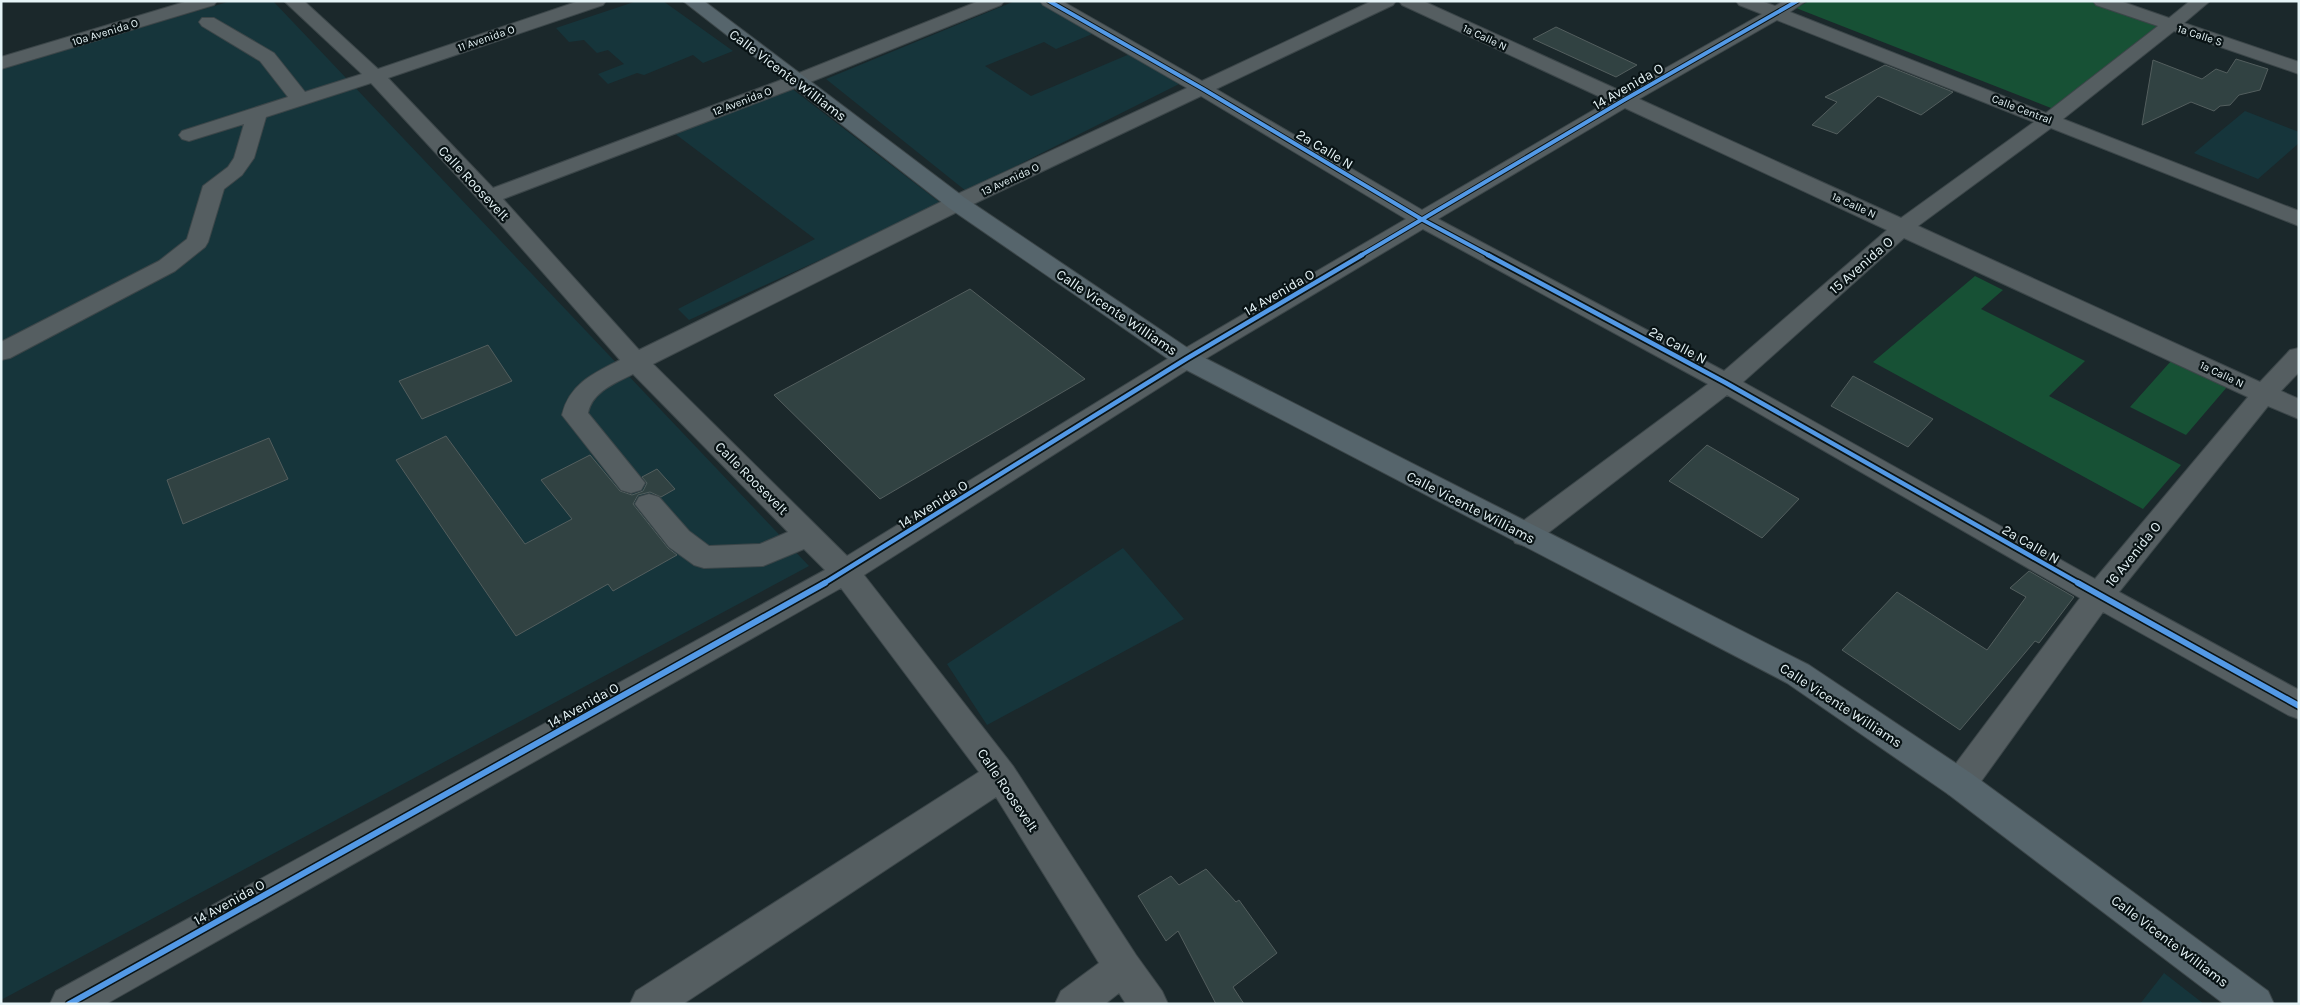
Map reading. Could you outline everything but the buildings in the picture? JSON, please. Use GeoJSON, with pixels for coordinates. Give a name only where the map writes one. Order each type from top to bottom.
{"type":"FeatureCollection","features":[{"type":"Feature","properties":{"kind":"main road","name":"Calle Vicente Williams"},"geometry":{"type":"LineString","coordinates":[[692,1],[957,204],[1186,359],[1798,674],[1960,784],[2255,1004]]}},
{"type":"Feature","properties":{"kind":"street","name":"10a Avenida O"},"geometry":{"type":"LineString","coordinates":[[1,63],[208,1]]}},
{"type":"Feature","properties":{"kind":"street","name":"Calle Roosevelt"},"geometry":{"type":"LineString","coordinates":[[293,1],[375,76],[489,197],[636,362],[846,572],[1000,776],[1123,968],[1149,1004]]}},
{"type":"Feature","properties":{"kind":"street","name":"11 Avenida O"},"geometry":{"type":"LineString","coordinates":[[189,135],[375,76],[598,1]]}},
{"type":"Feature","properties":{"kind":"street","name":"12 Avenida O"},"geometry":{"type":"LineString","coordinates":[[489,197],[796,81],[994,1]]}},
{"type":"Feature","properties":{"kind":"street","name":"2a Calle N"},"geometry":{"type":"LineString","coordinates":[[1049,1],[1203,89],[1423,220],[1726,383],[2099,595],[2299,706]]}},
{"type":"Feature","properties":{"kind":"street","name":"13 Avenida O"},"geometry":{"type":"LineString","coordinates":[[631,483],[575,415],[578,400],[587,391],[636,362],[957,204],[1386,1]]}},
{"type":"Feature","properties":{"kind":"street","name":"1a Calle N"},"geometry":{"type":"LineString","coordinates":[[1408,1],[1904,227],[2299,410]]}},
{"type":"Feature","properties":{"kind":"street","name":"Calle Central"},"geometry":{"type":"LineString","coordinates":[[1745,1],[1787,8],[2049,120],[2299,219]]}},
{"type":"Feature","properties":{"kind":"street","name":"1a Calle S"},"geometry":{"type":"LineString","coordinates":[[2102,1],[2299,68]]}},
{"type":"Feature","properties":{"kind":"street","name":"15 Avenida O"},"geometry":{"type":"LineString","coordinates":[[1525,535],[1726,383],[1904,227],[2049,120],[2172,26],[2201,1]]}},
{"type":"Feature","properties":{"kind":"street","name":"14 Avenida O"},"geometry":{"type":"LineString","coordinates":[[69,1004],[846,572],[1186,359],[1624,100],[1787,8]]}},
{"type":"Feature","properties":{"kind":"street"},"geometry":{"type":"LineString","coordinates":[[208,22],[266,57],[300,99]]}},
{"type":"Feature","properties":{"kind":"street"},"geometry":{"type":"LineString","coordinates":[[1,352],[167,266],[197,242],[214,186],[234,171],[244,158],[258,113]]}},
{"type":"Feature","properties":{"kind":"street","name":"16 Avenida O"},"geometry":{"type":"LineString","coordinates":[[1960,784],[2099,595],[2264,394],[2299,356]]}},
{"type":"Feature","properties":{"kind":"street"},"geometry":{"type":"LineString","coordinates":[[649,504],[679,539],[704,557],[763,555],[809,535]]}},
{"type":"Feature","properties":{"kind":"street"},"geometry":{"type":"LineString","coordinates":[[649,1004],[1000,776]]}},
{"type":"Feature","properties":{"kind":"street"},"geometry":{"type":"LineString","coordinates":[[1074,1004],[1123,968]]}},
{"type":"Feature","properties":{"kind":"shaded area"},"geometry":{"type":"Polygon","coordinates":[[[231,1],[273,1],[809,566],[1,1000],[1,69],[231,1]]]}},
{"type":"Feature","properties":{"kind":"shaded area"},"geometry":{"type":"Polygon","coordinates":[[[637,1],[663,1],[733,51],[703,63],[693,55],[644,75],[637,73],[608,84],[598,74],[624,64],[608,50],[597,53],[584,40],[569,42],[556,28],[637,1]]]}},
{"type":"Feature","properties":{"kind":"shaded area"},"geometry":{"type":"Polygon","coordinates":[[[1015,1],[1041,1],[1097,32],[1056,49],[1044,42],[985,66],[1031,96],[1132,53],[1183,82],[966,191],[826,79],[1015,1]]]}},
{"type":"Feature","properties":{"kind":"shaded area"},"geometry":{"type":"Polygon","coordinates":[[[791,88],[942,204],[689,320],[678,309],[815,239],[674,133],[791,88]]]}},
{"type":"Feature","properties":{"kind":"shaded area"},"geometry":{"type":"Polygon","coordinates":[[[2245,111],[2299,132],[2299,143],[2258,179],[2194,153],[2245,111]]]}},
{"type":"Feature","properties":{"kind":"shaded area"},"geometry":{"type":"Polygon","coordinates":[[[1123,548],[1184,619],[987,725],[947,664],[1123,548]]]}},
{"type":"Feature","properties":{"kind":"shaded area"},"geometry":{"type":"Polygon","coordinates":[[[2164,973],[2204,1004],[2140,1004],[2164,973]]]}},
{"type":"Feature","properties":{"kind":"green space"},"geometry":{"type":"Polygon","coordinates":[[[1809,1],[2107,1],[2175,23],[2056,110],[1796,8],[1809,1]]]}},
{"type":"Feature","properties":{"kind":"green space"},"geometry":{"type":"Polygon","coordinates":[[[1975,276],[2003,290],[1981,309],[2085,361],[2049,396],[2181,465],[2143,509],[1873,362],[1975,276]]]}},
{"type":"Feature","properties":{"kind":"green space"},"geometry":{"type":"Polygon","coordinates":[[[2171,361],[2227,387],[2186,435],[2130,407],[2171,361]]]}},
{"type":"Feature","properties":{"kind":"cycle path"},"geometry":{"type":"LineString","coordinates":[[1049,1],[1203,89],[1423,220],[1726,383],[2099,595],[2299,706]]}},
{"type":"Feature","properties":{"kind":"cycle path"},"geometry":{"type":"LineString","coordinates":[[69,1004],[845,572],[1186,359],[1624,100],[1797,1]]}}]}
